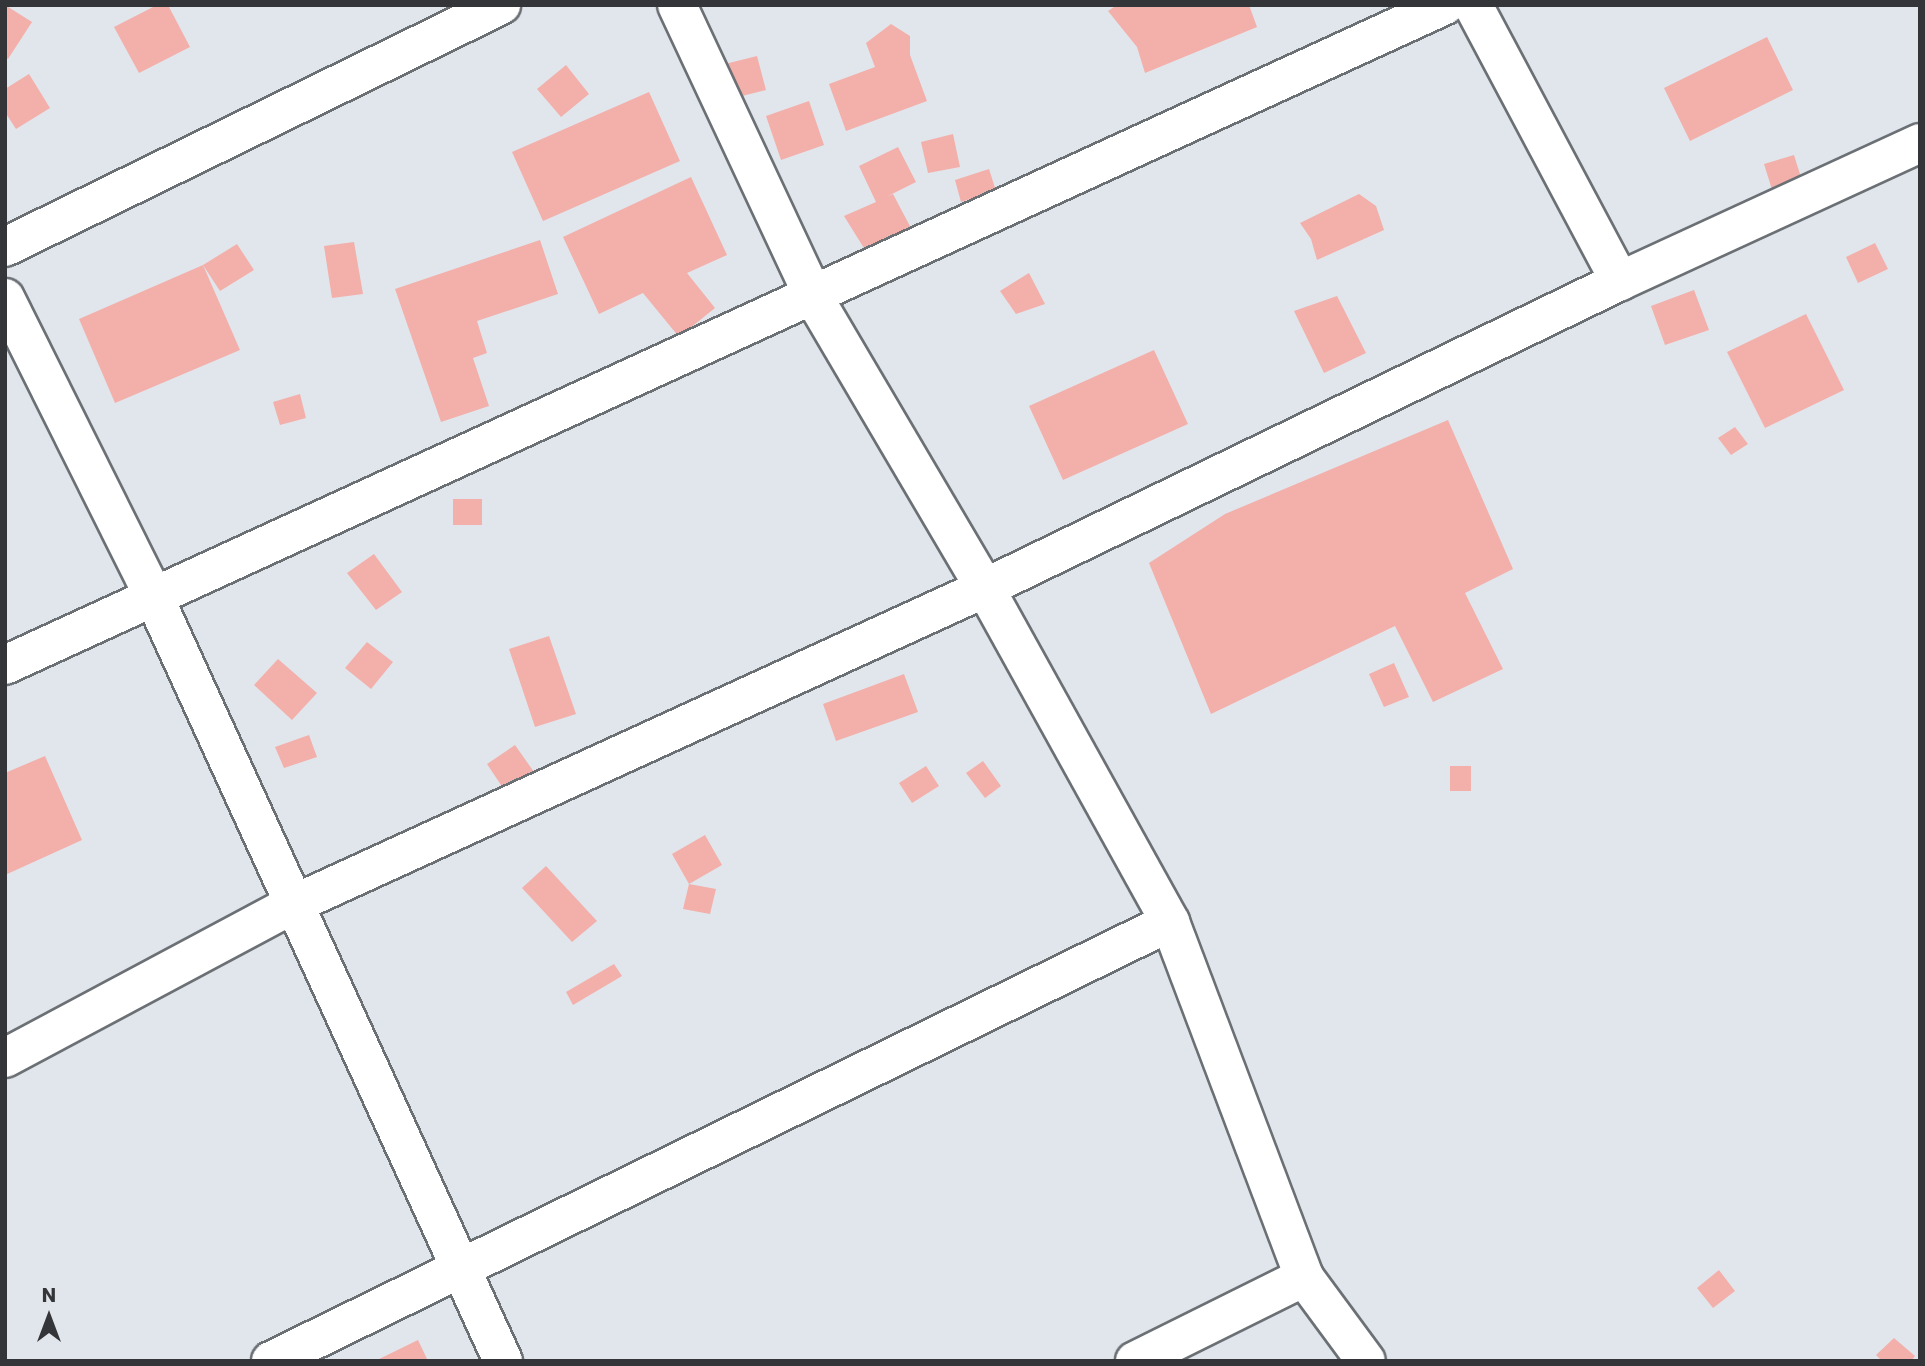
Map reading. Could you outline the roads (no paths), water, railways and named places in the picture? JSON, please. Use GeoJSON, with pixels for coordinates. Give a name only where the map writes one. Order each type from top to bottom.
{"type":"FeatureCollection","features":[{"type":"Feature","properties":{"kind":"street"},"geometry":{"type":"LineString","coordinates":[[5,247],[501,5]]}},
{"type":"Feature","properties":{"kind":"street"},"geometry":{"type":"LineString","coordinates":[[677,5],[814,298],[985,588],[1170,922],[1304,1278],[1366,1361]]}},
{"type":"Feature","properties":{"kind":"street"},"geometry":{"type":"LineString","coordinates":[[5,666],[153,595],[814,298],[1445,5]]}},
{"type":"Feature","properties":{"kind":"street"},"geometry":{"type":"LineString","coordinates":[[1474,5],[1620,281]]}},
{"type":"Feature","properties":{"kind":"street"},"geometry":{"type":"LineString","coordinates":[[5,1058],[292,905],[985,588],[1620,281],[1920,143]]}},
{"type":"Feature","properties":{"kind":"street"},"geometry":{"type":"LineString","coordinates":[[5,298],[153,595],[292,905],[503,1361]]}},
{"type":"Feature","properties":{"kind":"street"},"geometry":{"type":"LineString","coordinates":[[271,1361],[1170,922]]}},
{"type":"Feature","properties":{"kind":"street"},"geometry":{"type":"LineString","coordinates":[[1135,1361],[1304,1278]]}}]}
